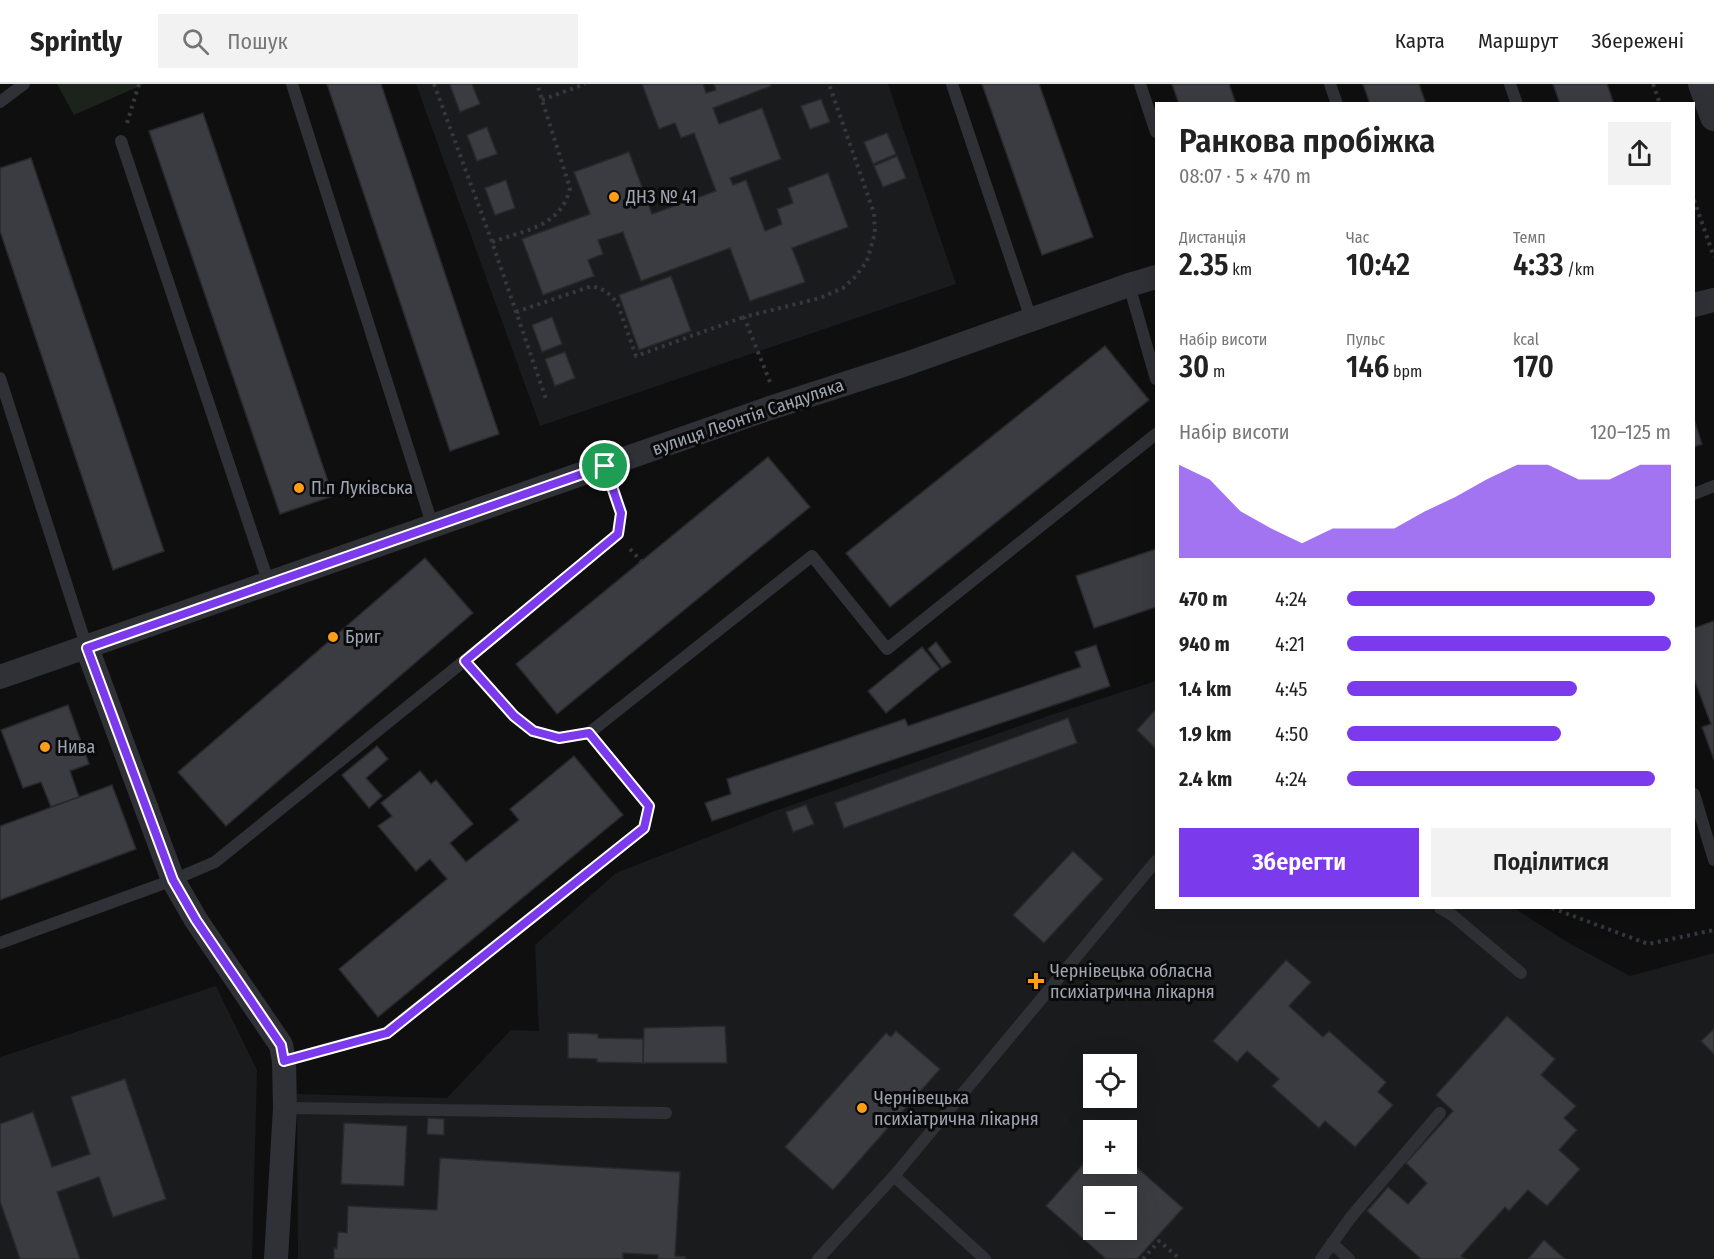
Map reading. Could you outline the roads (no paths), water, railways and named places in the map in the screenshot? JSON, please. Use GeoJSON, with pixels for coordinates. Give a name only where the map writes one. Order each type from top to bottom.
{"type":"FeatureCollection","features":[{"type":"Feature","properties":{"kind":"street"},"geometry":{"type":"LineString","coordinates":[[1702,84],[1714,117]]}},
{"type":"Feature","properties":{"kind":"street","name":"вулиця Леонтія Сандуляка"},"geometry":{"type":"LineString","coordinates":[[0,677],[779,405],[906,364],[1155,277]]}},
{"type":"Feature","properties":{"kind":"street"},"geometry":{"type":"LineString","coordinates":[[1695,305],[1714,300]]}},
{"type":"Feature","properties":{"kind":"street"},"geometry":{"type":"LineString","coordinates":[[87,648],[173,880],[196,920],[281,1045],[284,1061],[285,1108],[276,1259]]}},
{"type":"Feature","properties":{"kind":"lane"},"geometry":{"type":"LineString","coordinates":[[0,102],[24,84]]}},
{"type":"Feature","properties":{"kind":"lane"},"geometry":{"type":"LineString","coordinates":[[292,84],[433,527]]}},
{"type":"Feature","properties":{"kind":"lane"},"geometry":{"type":"LineString","coordinates":[[952,84],[1031,319]]}},
{"type":"Feature","properties":{"kind":"lane"},"geometry":{"type":"LineString","coordinates":[[1140,84],[1155,129]]}},
{"type":"Feature","properties":{"kind":"lane"},"geometry":{"type":"LineString","coordinates":[[1330,84],[1336,102]]}},
{"type":"Feature","properties":{"kind":"lane"},"geometry":{"type":"LineString","coordinates":[[1510,84],[1516,102]]}},
{"type":"Feature","properties":{"kind":"lane"},"geometry":{"type":"LineString","coordinates":[[121,141],[269,584]]}},
{"type":"Feature","properties":{"kind":"lane"},"geometry":{"type":"LineString","coordinates":[[1129,285],[1155,376]]}},
{"type":"Feature","properties":{"kind":"lane"},"geometry":{"type":"LineString","coordinates":[[0,378],[87,648]]}},
{"type":"Feature","properties":{"kind":"lane"},"geometry":{"type":"LineString","coordinates":[[465,661],[514,716],[533,731],[559,738],[589,733],[812,556],[887,649],[1155,435]]}},
{"type":"Feature","properties":{"kind":"lane"},"geometry":{"type":"LineString","coordinates":[[0,943],[173,880],[215,862],[465,661],[618,534],[621,513],[605,466]]}},
{"type":"Feature","properties":{"kind":"lane"},"geometry":{"type":"LineString","coordinates":[[1695,494],[1714,486]]}},
{"type":"Feature","properties":{"kind":"lane"},"geometry":{"type":"LineString","coordinates":[[284,1061],[387,1033],[644,828],[649,806],[589,733]]}},
{"type":"Feature","properties":{"kind":"lane"},"geometry":{"type":"LineString","coordinates":[[1695,797],[1714,860]]}},
{"type":"Feature","properties":{"kind":"lane"},"geometry":{"type":"LineString","coordinates":[[818,1259],[894,1176],[1155,862]]}},
{"type":"Feature","properties":{"kind":"lane"},"geometry":{"type":"LineString","coordinates":[[1442,909],[1521,973]]}},
{"type":"Feature","properties":{"kind":"lane"},"geometry":{"type":"LineString","coordinates":[[285,1108],[666,1113]]}},
{"type":"Feature","properties":{"kind":"lane"},"geometry":{"type":"LineString","coordinates":[[1321,1259],[1352,1217],[1440,1113]]}},
{"type":"Feature","properties":{"kind":"lane"},"geometry":{"type":"LineString","coordinates":[[894,1176],[985,1259]]}},
{"type":"Feature","properties":{"kind":"lane"},"geometry":{"type":"LineString","coordinates":[[1332,1243],[1349,1259]]}},
{"type":"Feature","properties":{"kind":"place","name":"ДНЗ № 41"},"geometry":{"type":"Point","coordinates":[614,197]}},
{"type":"Feature","properties":{"kind":"place","name":"П.п Луківська"},"geometry":{"type":"Point","coordinates":[299,488]}},
{"type":"Feature","properties":{"kind":"place","name":"Бриг"},"geometry":{"type":"Point","coordinates":[333,637]}},
{"type":"Feature","properties":{"kind":"place","name":"Нива"},"geometry":{"type":"Point","coordinates":[45,747]}},
{"type":"Feature","properties":{"kind":"place","name":"Чернівецька обласна психіатрична лікарня"},"geometry":{"type":"Point","coordinates":[1036,981]}},
{"type":"Feature","properties":{"kind":"place","name":"Чернівецька психіатрична лікарня"},"geometry":{"type":"Point","coordinates":[862,1108]}}]}
